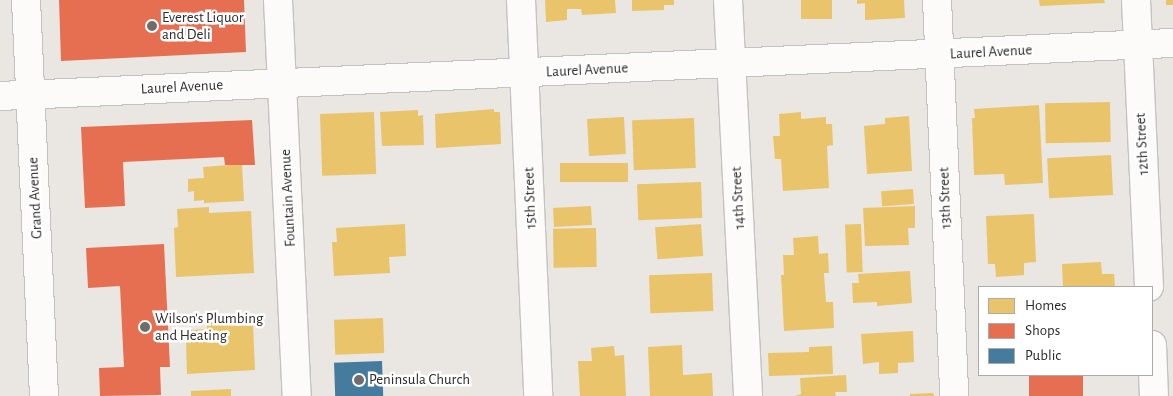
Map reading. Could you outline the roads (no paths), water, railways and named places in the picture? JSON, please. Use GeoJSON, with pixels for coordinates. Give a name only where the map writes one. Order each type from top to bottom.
{"type":"FeatureCollection","features":[{"type":"Feature","properties":{"kind":"street","name":"Grand Avenue"},"geometry":{"type":"LineString","coordinates":[[26,0],[44,396]]}},
{"type":"Feature","properties":{"kind":"street","name":"Fountain Avenue"},"geometry":{"type":"LineString","coordinates":[[278,0],[297,396]]}},
{"type":"Feature","properties":{"kind":"street","name":"15th Street"},"geometry":{"type":"LineString","coordinates":[[521,0],[538,396]]}},
{"type":"Feature","properties":{"kind":"street","name":"14th Street"},"geometry":{"type":"LineString","coordinates":[[728,0],[748,396]]}},
{"type":"Feature","properties":{"kind":"street","name":"13th Street"},"geometry":{"type":"LineString","coordinates":[[937,0],[954,396]]}},
{"type":"Feature","properties":{"kind":"street","name":"12th Street"},"geometry":{"type":"LineString","coordinates":[[1136,0],[1149,286]]}},
{"type":"Feature","properties":{"kind":"street","name":"Laurel Avenue"},"geometry":{"type":"LineString","coordinates":[[0,96],[1173,43]]}},
{"type":"Feature","properties":{"kind":"street"},"geometry":{"type":"LineString","coordinates":[[1153,370],[1154,396]]}},
{"type":"Feature","properties":{"kind":"place","name":"Everest Liquor and Deli"},"geometry":{"type":"Point","coordinates":[152,26]}},
{"type":"Feature","properties":{"kind":"place","name":"Wilson's Plumbing and Heating"},"geometry":{"type":"Point","coordinates":[145,327]}},
{"type":"Feature","properties":{"kind":"place","name":"Peninsula Church"},"geometry":{"type":"Point","coordinates":[359,380]}}]}
